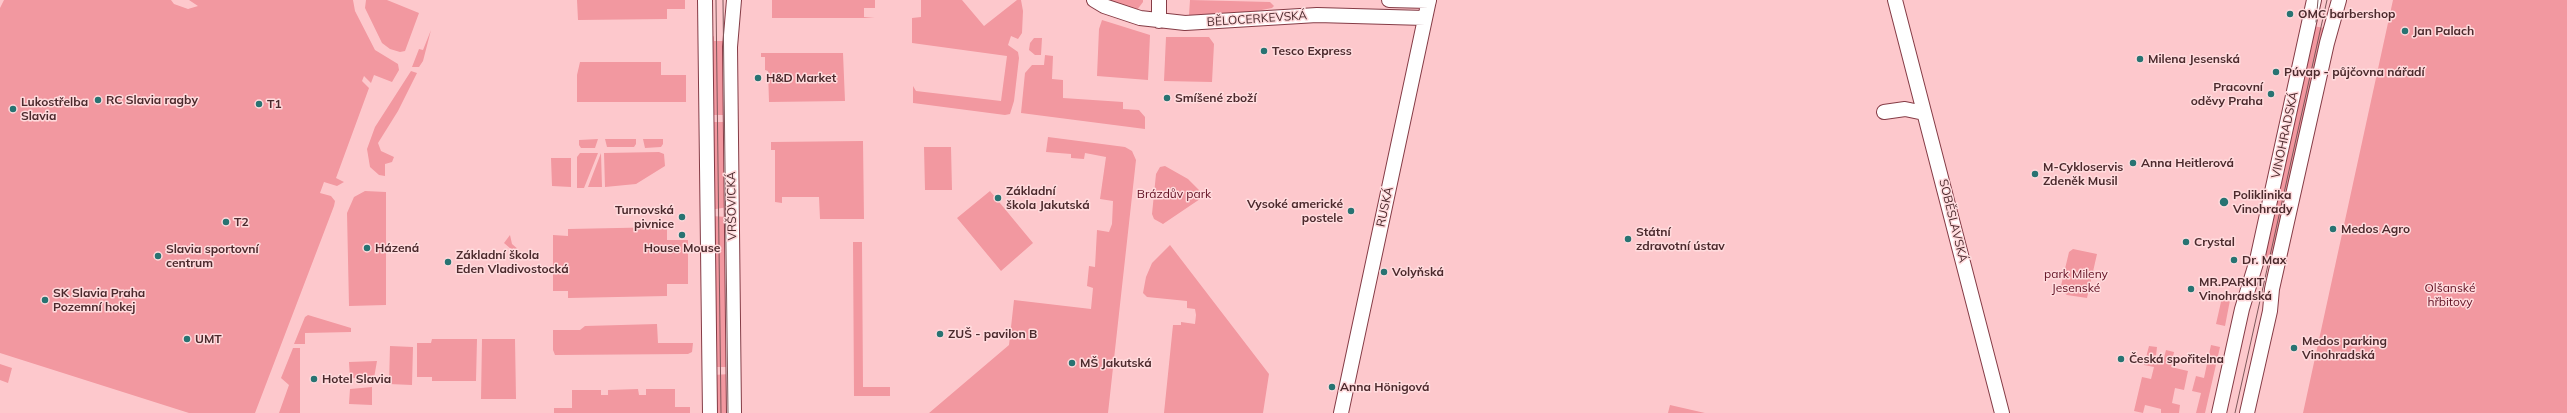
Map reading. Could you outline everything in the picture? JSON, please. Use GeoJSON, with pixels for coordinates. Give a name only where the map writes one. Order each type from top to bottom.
{"type":"FeatureCollection","features":[{"type":"Feature","properties":{"kind":"main road","name":"VRŠOVICKÁ"},"geometry":{"type":"LineString","coordinates":[[705,0],[710,413]]}},
{"type":"Feature","properties":{"kind":"main road","name":"VRŠOVICKÁ"},"geometry":{"type":"LineString","coordinates":[[734,0],[730,47],[734,413]]}},
{"type":"Feature","properties":{"kind":"main road","name":"BĚLOCERKEVSKÁ"},"geometry":{"type":"LineString","coordinates":[[1094,0],[1126,14],[1158,21],[1185,23],[1317,15],[1425,18]]}},
{"type":"Feature","properties":{"kind":"main road"},"geometry":{"type":"LineString","coordinates":[[1158,21],[1160,0]]}},
{"type":"Feature","properties":{"kind":"main road"},"geometry":{"type":"LineString","coordinates":[[1389,0],[1429,0]]}},
{"type":"Feature","properties":{"kind":"main road","name":"RUSKÁ"},"geometry":{"type":"LineString","coordinates":[[1341,413],[1429,0]]}},
{"type":"Feature","properties":{"kind":"main road","name":"SOBĚSLAVSKÁ"},"geometry":{"type":"LineString","coordinates":[[1895,0],[2002,413]]}},
{"type":"Feature","properties":{"kind":"main road","name":"VINOHRADSKÁ"},"geometry":{"type":"LineString","coordinates":[[2219,413],[2247,292],[2257,260],[2314,0]]}},
{"type":"Feature","properties":{"kind":"main road","name":"VINOHRADSKÁ"},"geometry":{"type":"LineString","coordinates":[[2247,413],[2270,311],[2272,289],[2327,43],[2339,0]]}},
{"type":"Feature","properties":{"kind":"main road"},"geometry":{"type":"LineString","coordinates":[[1884,112],[1905,109],[1924,113]]}},
{"type":"Feature","properties":{"kind":"main road"},"geometry":{"type":"LineString","coordinates":[[2247,292],[2272,289]]}},
{"type":"Feature","properties":{"kind":"green space","name":"Slavia sportovní centrum"},"geometry":{"type":"Polygon","coordinates":[[[4,0],[171,0],[174,4],[188,9],[198,6],[189,0],[353,0],[355,11],[375,50],[398,64],[399,70],[392,82],[374,75],[371,83],[364,76],[362,81],[369,88],[336,178],[344,182],[337,186],[324,182],[320,193],[331,196],[335,201],[334,206],[255,413],[189,413],[0,353],[0,8],[4,0]]]}},
{"type":"Feature","properties":{"kind":"green space"},"geometry":{"type":"Polygon","coordinates":[[[366,0],[387,0],[419,13],[405,51],[400,52],[390,49],[382,43],[365,8],[366,0]]]}},
{"type":"Feature","properties":{"kind":"green space"},"geometry":{"type":"Polygon","coordinates":[[[577,0],[685,0],[685,9],[667,9],[667,19],[578,20],[577,0]]]}},
{"type":"Feature","properties":{"kind":"green space"},"geometry":{"type":"Polygon","coordinates":[[[772,0],[875,0],[875,8],[864,8],[864,17],[875,18],[772,18],[772,0]]]}},
{"type":"Feature","properties":{"kind":"green space"},"geometry":{"type":"Polygon","coordinates":[[[921,0],[962,0],[984,26],[1017,0],[1021,0],[1023,11],[1022,33],[1018,39],[1011,36],[1008,45],[1018,52],[1019,58],[1014,101],[1010,114],[1005,115],[913,103],[913,86],[916,91],[1001,101],[1007,56],[912,43],[912,18],[921,17],[921,0]]]}},
{"type":"Feature","properties":{"kind":"green space"},"geometry":{"type":"Polygon","coordinates":[[[1107,0],[1143,0],[1143,2],[1137,10],[1107,0]]]}},
{"type":"Feature","properties":{"kind":"green space"},"geometry":{"type":"Polygon","coordinates":[[[1190,0],[1270,2],[1274,6],[1272,8],[1246,13],[1189,15],[1190,0]]]}},
{"type":"Feature","properties":{"kind":"green space","name":"Olšanské hřbitovy"},"geometry":{"type":"Polygon","coordinates":[[[2393,0],[2567,0],[2567,413],[2303,413],[2393,0]]]}},
{"type":"Feature","properties":{"kind":"green space"},"geometry":{"type":"Polygon","coordinates":[[[1102,20],[1150,35],[1148,80],[1097,76],[1099,29],[1102,20]]]}},
{"type":"Feature","properties":{"kind":"green space"},"geometry":{"type":"Polygon","coordinates":[[[2313,26],[2324,28],[2271,262],[2261,260],[2313,26]]]}},
{"type":"Feature","properties":{"kind":"green space"},"geometry":{"type":"Polygon","coordinates":[[[431,30],[423,61],[419,67],[412,67],[419,49],[423,50],[431,30]]]}},
{"type":"Feature","properties":{"kind":"green space"},"geometry":{"type":"Polygon","coordinates":[[[714,36],[714,41],[726,41],[727,115],[711,115],[711,38],[714,36]]]}},
{"type":"Feature","properties":{"kind":"green space"},"geometry":{"type":"Polygon","coordinates":[[[1166,37],[1209,37],[1214,44],[1212,82],[1164,81],[1166,37]]]}},
{"type":"Feature","properties":{"kind":"green space"},"geometry":{"type":"Polygon","coordinates":[[[1034,38],[1042,38],[1041,55],[1035,55],[1029,50],[1030,43],[1034,38]]]}},
{"type":"Feature","properties":{"kind":"green space"},"geometry":{"type":"Polygon","coordinates":[[[761,53],[843,53],[845,101],[769,102],[768,71],[765,70],[765,57],[761,57],[761,53]]]}},
{"type":"Feature","properties":{"kind":"green space"},"geometry":{"type":"Polygon","coordinates":[[[1045,55],[1053,56],[1052,79],[1063,80],[1063,98],[1123,102],[1123,109],[1139,110],[1145,117],[1145,129],[1021,113],[1025,73],[1032,65],[1044,65],[1045,55]]]}},
{"type":"Feature","properties":{"kind":"green space"},"geometry":{"type":"Polygon","coordinates":[[[580,62],[661,62],[661,75],[686,75],[686,102],[577,102],[577,75],[580,62]]]}},
{"type":"Feature","properties":{"kind":"green space"},"geometry":{"type":"Polygon","coordinates":[[[411,71],[417,73],[398,111],[378,143],[381,151],[394,157],[392,162],[385,164],[385,176],[379,175],[370,167],[367,149],[375,127],[411,71]]]}},
{"type":"Feature","properties":{"kind":"green space"},"geometry":{"type":"Polygon","coordinates":[[[711,122],[727,122],[728,207],[716,209],[711,209],[711,122]]]}},
{"type":"Feature","properties":{"kind":"green space"},"geometry":{"type":"Polygon","coordinates":[[[1048,137],[1125,147],[1132,151],[1136,160],[1108,413],[929,413],[1009,345],[1014,300],[1091,309],[1093,288],[1087,286],[1089,266],[1095,267],[1097,230],[1109,232],[1112,224],[1113,201],[1100,199],[1106,157],[1085,153],[1084,159],[1071,158],[1071,154],[1046,152],[1048,137]]]}},
{"type":"Feature","properties":{"kind":"green space"},"geometry":{"type":"Polygon","coordinates":[[[598,139],[595,148],[581,148],[579,145],[579,140],[598,139]]]}},
{"type":"Feature","properties":{"kind":"green space"},"geometry":{"type":"Polygon","coordinates":[[[605,139],[636,139],[636,144],[634,147],[607,147],[605,139]]]}},
{"type":"Feature","properties":{"kind":"green space"},"geometry":{"type":"Polygon","coordinates":[[[643,139],[663,139],[663,144],[661,147],[645,148],[643,139]]]}},
{"type":"Feature","properties":{"kind":"green space"},"geometry":{"type":"Polygon","coordinates":[[[863,141],[864,219],[820,219],[819,197],[782,197],[782,203],[775,202],[775,150],[771,150],[771,142],[863,141]]]}},
{"type":"Feature","properties":{"kind":"green space"},"geometry":{"type":"Polygon","coordinates":[[[924,147],[951,147],[952,190],[925,190],[924,147]]]}},
{"type":"Feature","properties":{"kind":"green space"},"geometry":{"type":"Polygon","coordinates":[[[659,152],[664,154],[665,166],[636,184],[605,187],[604,153],[659,152]]]}},
{"type":"Feature","properties":{"kind":"green space"},"geometry":{"type":"Polygon","coordinates":[[[580,153],[598,153],[584,188],[577,188],[577,157],[580,153]]]}},
{"type":"Feature","properties":{"kind":"green space"},"geometry":{"type":"Polygon","coordinates":[[[601,153],[602,187],[588,187],[601,153]]]}},
{"type":"Feature","properties":{"kind":"green space"},"geometry":{"type":"Polygon","coordinates":[[[551,158],[571,158],[571,187],[552,186],[551,158]]]}},
{"type":"Feature","properties":{"kind":"green space","name":"Brázdův park"},"geometry":{"type":"Polygon","coordinates":[[[1165,166],[1188,179],[1202,193],[1200,199],[1163,224],[1154,219],[1152,214],[1156,174],[1160,167],[1165,166]]]}},
{"type":"Feature","properties":{"kind":"green space","name":"Házená"},"geometry":{"type":"Polygon","coordinates":[[[365,191],[386,192],[386,305],[349,306],[347,213],[354,197],[365,191]]]}},
{"type":"Feature","properties":{"kind":"green space"},"geometry":{"type":"Polygon","coordinates":[[[990,191],[1033,243],[1001,271],[957,218],[990,191]]]}},
{"type":"Feature","properties":{"kind":"green space"},"geometry":{"type":"Polygon","coordinates":[[[711,216],[728,217],[730,367],[713,367],[711,216]]]}},
{"type":"Feature","properties":{"kind":"green space"},"geometry":{"type":"Polygon","coordinates":[[[667,227],[667,240],[688,240],[688,284],[667,284],[667,296],[568,298],[568,291],[553,291],[553,235],[568,236],[568,229],[667,227]]]}},
{"type":"Feature","properties":{"kind":"green space"},"geometry":{"type":"Polygon","coordinates":[[[510,235],[512,244],[519,250],[519,258],[515,257],[511,249],[504,243],[510,235]]]}},
{"type":"Feature","properties":{"kind":"green space"},"geometry":{"type":"Polygon","coordinates":[[[853,242],[862,242],[863,387],[890,387],[890,396],[854,396],[853,242]]]}},
{"type":"Feature","properties":{"kind":"green space"},"geometry":{"type":"Polygon","coordinates":[[[1170,245],[1269,374],[1263,413],[1164,413],[1173,325],[1181,325],[1181,322],[1195,324],[1196,315],[1195,309],[1187,308],[1187,301],[1147,297],[1143,293],[1146,277],[1152,263],[1170,245]]]}},
{"type":"Feature","properties":{"kind":"green space","name":"park Mileny Jesenské"},"geometry":{"type":"Polygon","coordinates":[[[2073,249],[2097,254],[2087,298],[2067,295],[2060,290],[2069,252],[2073,249]]]}},
{"type":"Feature","properties":{"kind":"green space"},"geometry":{"type":"Polygon","coordinates":[[[2223,293],[2231,295],[2225,326],[2216,324],[2223,293]]]}},
{"type":"Feature","properties":{"kind":"green space"},"geometry":{"type":"Polygon","coordinates":[[[308,315],[351,328],[351,332],[305,333],[305,344],[294,344],[305,317],[308,315]]]}},
{"type":"Feature","properties":{"kind":"green space"},"geometry":{"type":"Polygon","coordinates":[[[657,324],[658,343],[693,343],[692,352],[688,354],[555,355],[553,350],[553,330],[580,330],[585,326],[657,324]]]}},
{"type":"Feature","properties":{"kind":"green space"},"geometry":{"type":"Polygon","coordinates":[[[432,339],[477,339],[476,381],[432,381],[432,377],[417,377],[417,343],[431,343],[432,339]]]}},
{"type":"Feature","properties":{"kind":"green space"},"geometry":{"type":"Polygon","coordinates":[[[482,339],[515,339],[516,399],[481,399],[482,339]]]}},
{"type":"Feature","properties":{"kind":"green space"},"geometry":{"type":"Polygon","coordinates":[[[2211,345],[2220,347],[2205,413],[2196,413],[2201,393],[2192,391],[2196,376],[2204,378],[2211,345]]]}},
{"type":"Feature","properties":{"kind":"green space"},"geometry":{"type":"Polygon","coordinates":[[[390,346],[413,347],[412,385],[389,384],[390,346]]]}},
{"type":"Feature","properties":{"kind":"green space"},"geometry":{"type":"Polygon","coordinates":[[[2149,346],[2157,347],[2156,356],[2164,358],[2166,350],[2174,352],[2171,367],[2188,371],[2184,390],[2175,388],[2172,403],[2180,405],[2179,413],[2161,413],[2161,409],[2145,405],[2143,413],[2134,411],[2142,377],[2151,379],[2154,367],[2144,365],[2149,346]]]}},
{"type":"Feature","properties":{"kind":"green space"},"geometry":{"type":"Polygon","coordinates":[[[293,348],[300,348],[300,413],[279,413],[289,385],[281,378],[293,348]]]}},
{"type":"Feature","properties":{"kind":"green space"},"geometry":{"type":"Polygon","coordinates":[[[377,361],[374,378],[350,378],[349,362],[377,361]]]}},
{"type":"Feature","properties":{"kind":"green space"},"geometry":{"type":"Polygon","coordinates":[[[0,364],[12,368],[8,383],[0,380],[0,364]]]}},
{"type":"Feature","properties":{"kind":"green space"},"geometry":{"type":"Polygon","coordinates":[[[730,374],[730,413],[714,413],[713,375],[730,374]]]}},
{"type":"Feature","properties":{"kind":"green space"},"geometry":{"type":"Polygon","coordinates":[[[372,387],[372,405],[349,404],[350,389],[372,387]]]}},
{"type":"Feature","properties":{"kind":"green space"},"geometry":{"type":"Polygon","coordinates":[[[638,389],[639,395],[646,395],[646,389],[675,389],[675,407],[690,407],[690,413],[554,413],[554,408],[572,408],[572,390],[601,390],[601,395],[608,395],[608,390],[638,389]]]}},
{"type":"Feature","properties":{"kind":"green space"},"geometry":{"type":"Polygon","coordinates":[[[1670,405],[1705,413],[1668,413],[1670,405]]]}},
{"type":"Feature","properties":{"kind":"tram line"},"geometry":{"type":"LineString","coordinates":[[716,0],[721,413]]}},
{"type":"Feature","properties":{"kind":"tram line"},"geometry":{"type":"LineString","coordinates":[[723,0],[728,413]]}},
{"type":"Feature","properties":{"kind":"tram line"},"geometry":{"type":"LineString","coordinates":[[2316,22],[2318,0]]}},
{"type":"Feature","properties":{"kind":"tram line"},"geometry":{"type":"LineString","coordinates":[[2235,413],[2327,0]]}},
{"type":"Feature","properties":{"kind":"place","name":"OMC barbershop"},"geometry":{"type":"Point","coordinates":[2290,14]}},
{"type":"Feature","properties":{"kind":"place","name":"Jan Palach"},"geometry":{"type":"Point","coordinates":[2405,31]}},
{"type":"Feature","properties":{"kind":"place","name":"Tesco Express"},"geometry":{"type":"Point","coordinates":[1264,51]}},
{"type":"Feature","properties":{"kind":"place","name":"Milena Jesenská"},"geometry":{"type":"Point","coordinates":[2140,59]}},
{"type":"Feature","properties":{"kind":"place","name":"Púvap - půjčovna nářadí"},"geometry":{"type":"Point","coordinates":[2276,72]}},
{"type":"Feature","properties":{"kind":"place","name":"H&D Market"},"geometry":{"type":"Point","coordinates":[758,78]}},
{"type":"Feature","properties":{"kind":"place","name":"Pracovní oděvy Praha"},"geometry":{"type":"Point","coordinates":[2271,94]}},
{"type":"Feature","properties":{"kind":"place","name":"Smíšené zboží"},"geometry":{"type":"Point","coordinates":[1167,98]}},
{"type":"Feature","properties":{"kind":"place","name":"RC Slavia ragby"},"geometry":{"type":"Point","coordinates":[98,100]}},
{"type":"Feature","properties":{"kind":"place","name":"T1"},"geometry":{"type":"Point","coordinates":[259,104]}},
{"type":"Feature","properties":{"kind":"place","name":"Lukostřelba Slavia"},"geometry":{"type":"Point","coordinates":[13,109]}},
{"type":"Feature","properties":{"kind":"place","name":"Anna Heitlerová"},"geometry":{"type":"Point","coordinates":[2133,163]}},
{"type":"Feature","properties":{"kind":"place","name":"M-Cykloservis Zdeněk Musil"},"geometry":{"type":"Point","coordinates":[2035,174]}},
{"type":"Feature","properties":{"kind":"place","name":"Základní škola Jakutská"},"geometry":{"type":"Point","coordinates":[998,198]}},
{"type":"Feature","properties":{"kind":"place","name":"Poliklinika Vinohrady"},"geometry":{"type":"Point","coordinates":[2224,202]}},
{"type":"Feature","properties":{"kind":"place","name":"Vysoké americké postele"},"geometry":{"type":"Point","coordinates":[1351,211]}},
{"type":"Feature","properties":{"kind":"place","name":"Turnovská pivnice"},"geometry":{"type":"Point","coordinates":[682,217]}},
{"type":"Feature","properties":{"kind":"place","name":"T2"},"geometry":{"type":"Point","coordinates":[226,222]}},
{"type":"Feature","properties":{"kind":"place","name":"Medos Agro"},"geometry":{"type":"Point","coordinates":[2333,229]}},
{"type":"Feature","properties":{"kind":"place","name":"House Mouse"},"geometry":{"type":"Point","coordinates":[682,235]}},
{"type":"Feature","properties":{"kind":"place","name":"Státní zdravotní ústav"},"geometry":{"type":"Point","coordinates":[1628,239]}},
{"type":"Feature","properties":{"kind":"place","name":"Crystal"},"geometry":{"type":"Point","coordinates":[2186,242]}},
{"type":"Feature","properties":{"kind":"place","name":"Házená"},"geometry":{"type":"Point","coordinates":[367,248]}},
{"type":"Feature","properties":{"kind":"place","name":"Slavia sportovní centrum"},"geometry":{"type":"Point","coordinates":[158,256]}},
{"type":"Feature","properties":{"kind":"place","name":"Dr. Max"},"geometry":{"type":"Point","coordinates":[2234,260]}},
{"type":"Feature","properties":{"kind":"place","name":"Základní škola Eden Vladivostocká"},"geometry":{"type":"Point","coordinates":[448,262]}},
{"type":"Feature","properties":{"kind":"place","name":"Volyňská"},"geometry":{"type":"Point","coordinates":[1384,272]}},
{"type":"Feature","properties":{"kind":"place","name":"MR.PARKIT Vinohradská"},"geometry":{"type":"Point","coordinates":[2191,289]}},
{"type":"Feature","properties":{"kind":"place","name":"SK Slavia Praha Pozemní hokej"},"geometry":{"type":"Point","coordinates":[45,300]}},
{"type":"Feature","properties":{"kind":"place","name":"ZUŠ - pavilon B"},"geometry":{"type":"Point","coordinates":[940,334]}},
{"type":"Feature","properties":{"kind":"place","name":"UMT"},"geometry":{"type":"Point","coordinates":[187,339]}},
{"type":"Feature","properties":{"kind":"place","name":"Medos parking Vinohradská"},"geometry":{"type":"Point","coordinates":[2294,348]}},
{"type":"Feature","properties":{"kind":"place","name":"Česká spořitelna"},"geometry":{"type":"Point","coordinates":[2121,359]}},
{"type":"Feature","properties":{"kind":"place","name":"MŠ Jakutská"},"geometry":{"type":"Point","coordinates":[1072,363]}},
{"type":"Feature","properties":{"kind":"place","name":"Hotel Slavia"},"geometry":{"type":"Point","coordinates":[314,379]}},
{"type":"Feature","properties":{"kind":"place","name":"Anna Hӧnigová"},"geometry":{"type":"Point","coordinates":[1332,387]}}]}
